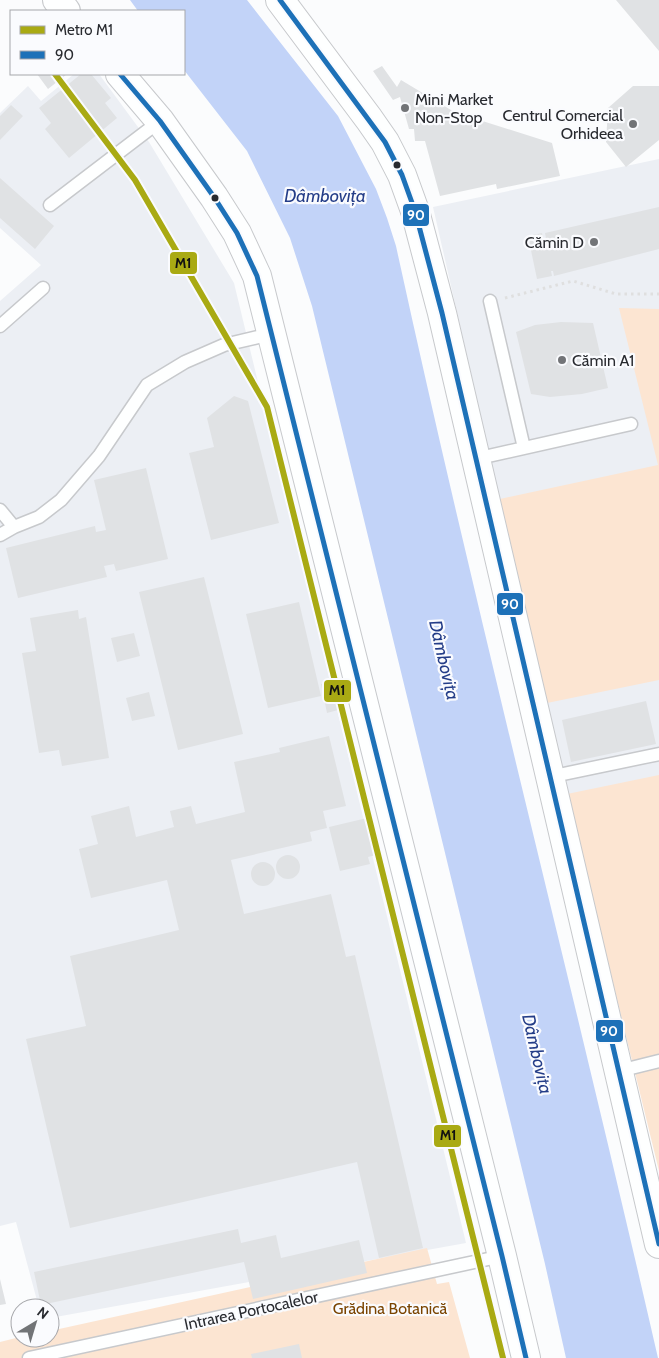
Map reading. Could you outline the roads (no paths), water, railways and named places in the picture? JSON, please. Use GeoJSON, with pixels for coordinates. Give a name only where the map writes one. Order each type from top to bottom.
{"type":"FeatureCollection","features":[{"type":"Feature","properties":{"kind":"main road"},"geometry":{"type":"LineString","coordinates":[[57,0],[65,10]]}},
{"type":"Feature","properties":{"kind":"main road"},"geometry":{"type":"LineString","coordinates":[[280,0],[385,142],[402,174],[416,211],[659,1244]]}},
{"type":"Feature","properties":{"kind":"main road"},"geometry":{"type":"LineString","coordinates":[[121,75],[160,121],[214,197],[236,234],[257,276],[526,1358]]}},
{"type":"Feature","properties":{"kind":"lane"},"geometry":{"type":"LineString","coordinates":[[50,205],[160,121]]}},
{"type":"Feature","properties":{"kind":"lane"},"geometry":{"type":"LineString","coordinates":[[0,326],[43,288]]}},
{"type":"Feature","properties":{"kind":"lane"},"geometry":{"type":"LineString","coordinates":[[490,301],[524,448]]}},
{"type":"Feature","properties":{"kind":"lane"},"geometry":{"type":"LineString","coordinates":[[0,535],[39,517],[61,500],[99,456],[148,385],[185,362],[224,345],[271,334]]}},
{"type":"Feature","properties":{"kind":"lane"},"geometry":{"type":"LineString","coordinates":[[475,459],[631,424]]}},
{"type":"Feature","properties":{"kind":"lane"},"geometry":{"type":"LineString","coordinates":[[0,510],[14,527]]}},
{"type":"Feature","properties":{"kind":"lane"},"geometry":{"type":"LineString","coordinates":[[549,777],[659,754]]}},
{"type":"Feature","properties":{"kind":"lane"},"geometry":{"type":"LineString","coordinates":[[618,1072],[659,1061]]}},
{"type":"Feature","properties":{"kind":"lane","name":"Intrarea Portocalelor"},"geometry":{"type":"LineString","coordinates":[[29,1358],[502,1256]]}},
{"type":"Feature","properties":{"kind":"water","name":"Dâmbovița"},"geometry":{"type":"Polygon","coordinates":[[[130,0],[247,0],[338,116],[376,189],[396,246],[459,525],[658,1358],[566,1358],[545,1264],[312,306],[290,238],[247,151],[185,71],[185,10],[137,10],[130,0]]]}},
{"type":"Feature","properties":{"kind":"metro line","name":"M1"},"geometry":{"type":"LineString","coordinates":[[56,75],[135,180],[267,407],[503,1358]]}},
{"type":"Feature","properties":{"kind":"place","name":"Mini Market Non-Stop"},"geometry":{"type":"Point","coordinates":[405,108]}},
{"type":"Feature","properties":{"kind":"place","name":"Centrul Comercial Orhideea"},"geometry":{"type":"Point","coordinates":[633,124]}},
{"type":"Feature","properties":{"kind":"place","name":"Cămin D"},"geometry":{"type":"Point","coordinates":[594,242]}},
{"type":"Feature","properties":{"kind":"place","name":"Cămin A1"},"geometry":{"type":"Point","coordinates":[562,360]}},
{"type":"Feature","properties":{"kind":"park label","name":"Grădina Botanică"},"geometry":{"type":"Point","coordinates":[390,1308]}}]}
